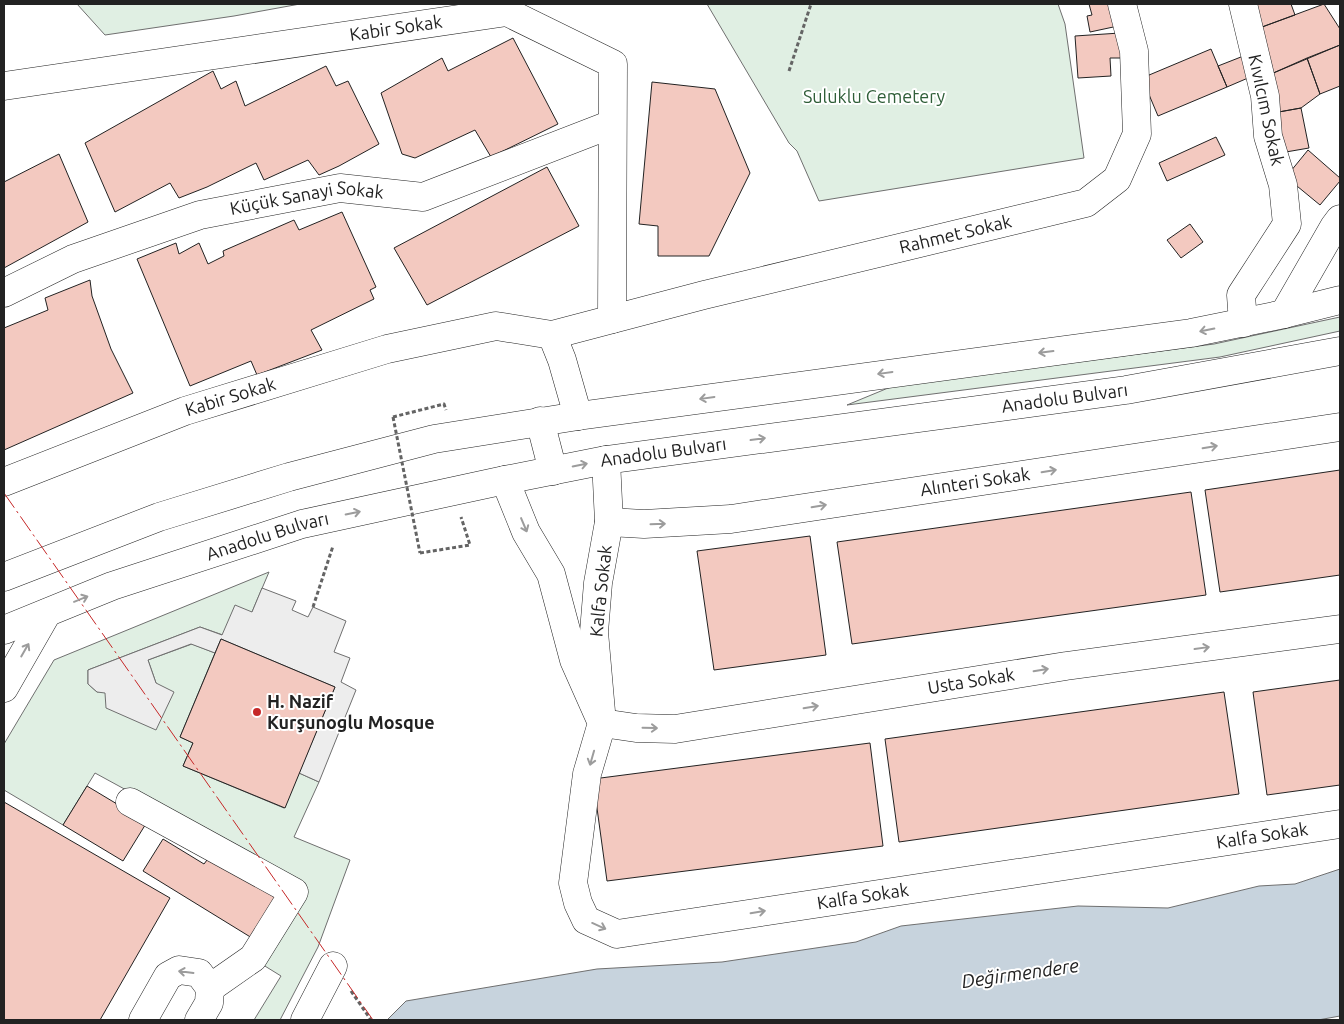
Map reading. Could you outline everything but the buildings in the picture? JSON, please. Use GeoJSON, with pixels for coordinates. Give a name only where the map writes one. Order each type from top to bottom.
{"type":"FeatureCollection","features":[{"type":"Feature","properties":{"kind":"main road","name":"Rahmet Sokak"},"geometry":{"type":"LineString","coordinates":[[612,319],[1086,203],[1117,179],[1137,134],[1134,51],[1122,4]]}},
{"type":"Feature","properties":{"kind":"main road","name":"Kıvılcım Sokak"},"geometry":{"type":"LineString","coordinates":[[1243,4],[1265,96],[1268,136],[1283,185],[1287,224],[1241,295],[1243,323]]}},
{"type":"Feature","properties":{"kind":"main road","name":"Kabir Sokak"},"geometry":{"type":"LineString","coordinates":[[4,86],[507,12],[613,64],[612,319],[552,335],[496,326],[387,349],[185,411],[4,482]]}},
{"type":"Feature","properties":{"kind":"main road","name":"Küçük Sanayi Sokak"},"geometry":{"type":"LineString","coordinates":[[4,293],[74,259],[200,215],[340,188],[423,197],[612,124]]}},
{"type":"Feature","properties":{"kind":"main road"},"geometry":{"type":"LineString","coordinates":[[1284,314],[1340,219]]}},
{"type":"Feature","properties":{"kind":"main road"},"geometry":{"type":"LineString","coordinates":[[4,577],[159,517],[289,478],[434,439],[578,416],[1191,333],[1284,314],[1340,300]]}},
{"type":"Feature","properties":{"kind":"main road"},"geometry":{"type":"LineString","coordinates":[[552,335],[562,360],[578,416]]}},
{"type":"Feature","properties":{"kind":"main road","name":"Anadolu Bulvarı"},"geometry":{"type":"LineString","coordinates":[[4,630],[112,586],[302,524],[505,480],[606,460],[1126,390],[1340,351]]}},
{"type":"Feature","properties":{"kind":"main road"},"geometry":{"type":"LineString","coordinates":[[540,422],[553,470]]}},
{"type":"Feature","properties":{"kind":"main road","name":"Alınteri Sokak"},"geometry":{"type":"LineString","coordinates":[[609,522],[652,524],[731,519],[1340,427]]}},
{"type":"Feature","properties":{"kind":"main road","name":"Kalfa Sokak"},"geometry":{"type":"LineString","coordinates":[[606,460],[609,522],[598,583],[594,632],[602,723],[587,774],[573,883],[578,903],[586,920],[617,934],[1340,824]]}},
{"type":"Feature","properties":{"kind":"main road","name":"Kalfa Sokak"},"geometry":{"type":"LineString","coordinates":[[505,480],[526,532],[551,574],[574,660],[602,723]]}},
{"type":"Feature","properties":{"kind":"main road"},"geometry":{"type":"LineString","coordinates":[[4,688],[46,613]]}},
{"type":"Feature","properties":{"kind":"main road","name":"Usta Sokak"},"geometry":{"type":"LineString","coordinates":[[602,723],[636,728],[675,729],[1066,666],[1340,629]]}},
{"type":"Feature","properties":{"kind":"main road"},"geometry":{"type":"LineString","coordinates":[[130,802],[294,892],[253,958],[210,988]]}},
{"type":"Feature","properties":{"kind":"main road"},"geometry":{"type":"LineString","coordinates":[[305,1020],[333,966]]}},
{"type":"Feature","properties":{"kind":"main road"},"geometry":{"type":"LineString","coordinates":[[143,1020],[168,976],[179,970],[199,974],[210,988],[209,1003],[199,1020]]}},
{"type":"Feature","properties":{"kind":"path"},"geometry":{"type":"LineString","coordinates":[[790,71],[810,4]]}},
{"type":"Feature","properties":{"kind":"path"},"geometry":{"type":"LineString","coordinates":[[444,404],[393,417],[420,553],[470,544]]}},
{"type":"Feature","properties":{"kind":"path"},"geometry":{"type":"LineString","coordinates":[[313,607],[342,515]]}},
{"type":"Feature","properties":{"kind":"green space"},"geometry":{"type":"Polygon","coordinates":[[[77,4],[300,4],[105,35],[77,4]]]}},
{"type":"Feature","properties":{"kind":"green space","name":"Suluklu Cemetery"},"geometry":{"type":"Polygon","coordinates":[[[707,4],[1058,4],[1065,24],[1084,158],[819,201],[797,151],[789,143],[707,4]]]}},
{"type":"Feature","properties":{"kind":"green space"},"geometry":{"type":"Polygon","coordinates":[[[1340,317],[1340,331],[1220,357],[847,405],[893,386],[1214,344],[1340,317]]]}},
{"type":"Feature","properties":{"kind":"green space"},"geometry":{"type":"Polygon","coordinates":[[[269,572],[252,612],[223,635],[200,627],[88,670],[88,684],[97,692],[156,683],[148,660],[192,644],[215,653],[180,737],[193,743],[183,766],[284,808],[299,773],[319,782],[294,837],[350,860],[318,947],[280,1020],[254,1020],[281,976],[260,963],[308,889],[95,773],[63,825],[4,790],[4,744],[54,660],[269,572]]]}},
{"type":"Feature","properties":{"kind":"shaded area"},"geometry":{"type":"Polygon","coordinates":[[[262,588],[296,601],[292,610],[308,617],[313,607],[346,621],[334,652],[350,658],[341,682],[356,690],[319,782],[299,773],[335,687],[221,639],[215,653],[191,644],[148,660],[156,683],[174,692],[156,730],[106,708],[105,693],[97,692],[88,684],[88,670],[200,627],[222,635],[235,605],[252,612],[262,588]]]}},
{"type":"Feature","properties":{"kind":"water","name":"Değirmendere"},"geometry":{"type":"Polygon","coordinates":[[[1340,869],[1340,1016],[1318,1020],[387,1020],[406,1001],[597,969],[722,962],[856,942],[901,926],[1078,906],[1168,908],[1259,886],[1295,884],[1340,869]]]}},
{"type":"Feature","properties":{"kind":"power"},"geometry":{"type":"LineString","coordinates":[[4,493],[373,1020]]}},
{"type":"Feature","properties":{"kind":"place","name":"H. Nazif Kurşunoglu Mosque"},"geometry":{"type":"Point","coordinates":[257,712]}}]}
